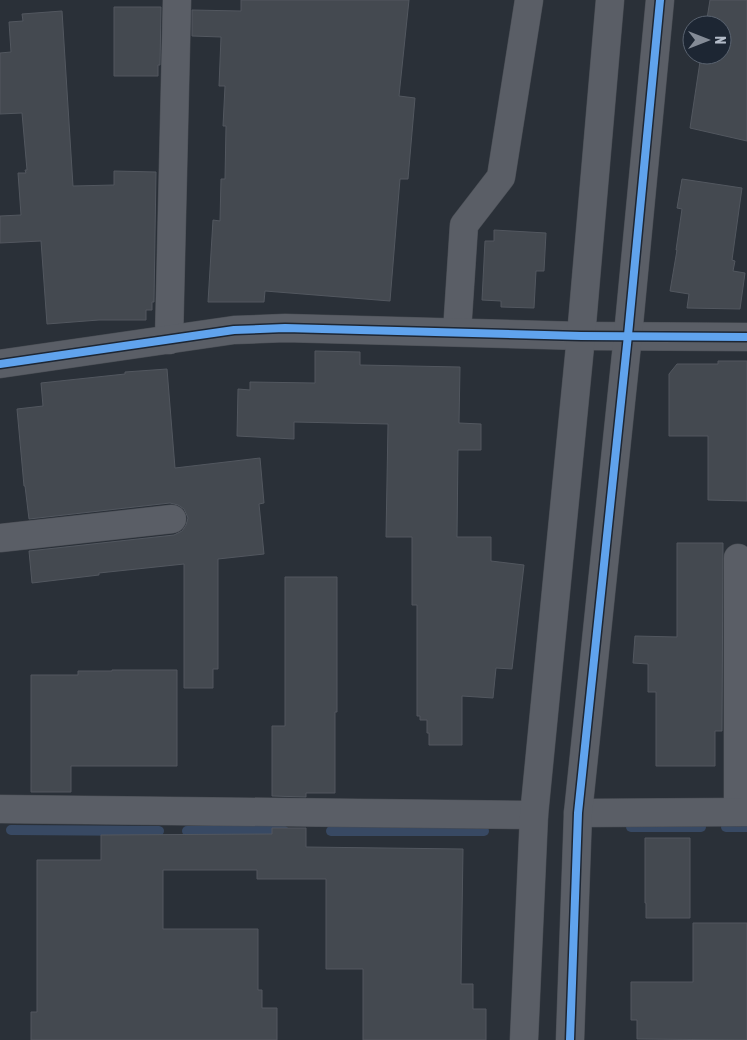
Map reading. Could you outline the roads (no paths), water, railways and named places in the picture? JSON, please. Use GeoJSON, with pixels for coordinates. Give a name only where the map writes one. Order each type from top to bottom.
{"type":"FeatureCollection","features":[{"type":"Feature","properties":{"kind":"street"},"geometry":{"type":"LineString","coordinates":[[169,340],[177,0]]}},
{"type":"Feature","properties":{"kind":"street"},"geometry":{"type":"LineString","coordinates":[[457,332],[464,225],[501,177],[529,0]]}},
{"type":"Feature","properties":{"kind":"street"},"geometry":{"type":"LineString","coordinates":[[524,1040],[534,814],[581,336],[610,0]]}},
{"type":"Feature","properties":{"kind":"street"},"geometry":{"type":"LineString","coordinates":[[570,1040],[578,813],[628,335],[660,0]]}},
{"type":"Feature","properties":{"kind":"street"},"geometry":{"type":"LineString","coordinates":[[0,364],[234,330],[285,328],[581,336],[747,337]]}},
{"type":"Feature","properties":{"kind":"street"},"geometry":{"type":"LineString","coordinates":[[0,538],[172,519]]}},
{"type":"Feature","properties":{"kind":"street"},"geometry":{"type":"LineString","coordinates":[[578,813],[743,812],[738,558]]}},
{"type":"Feature","properties":{"kind":"street"},"geometry":{"type":"LineString","coordinates":[[0,809],[534,814]]}},
{"type":"Feature","properties":{"kind":"waterway"},"geometry":{"type":"LineString","coordinates":[[631,827],[701,827]]}},
{"type":"Feature","properties":{"kind":"waterway"},"geometry":{"type":"LineString","coordinates":[[726,827],[747,827]]}},
{"type":"Feature","properties":{"kind":"waterway"},"geometry":{"type":"LineString","coordinates":[[11,830],[159,831]]}},
{"type":"Feature","properties":{"kind":"waterway"},"geometry":{"type":"LineString","coordinates":[[187,831],[284,831]]}},
{"type":"Feature","properties":{"kind":"waterway"},"geometry":{"type":"LineString","coordinates":[[331,831],[484,831]]}}]}
